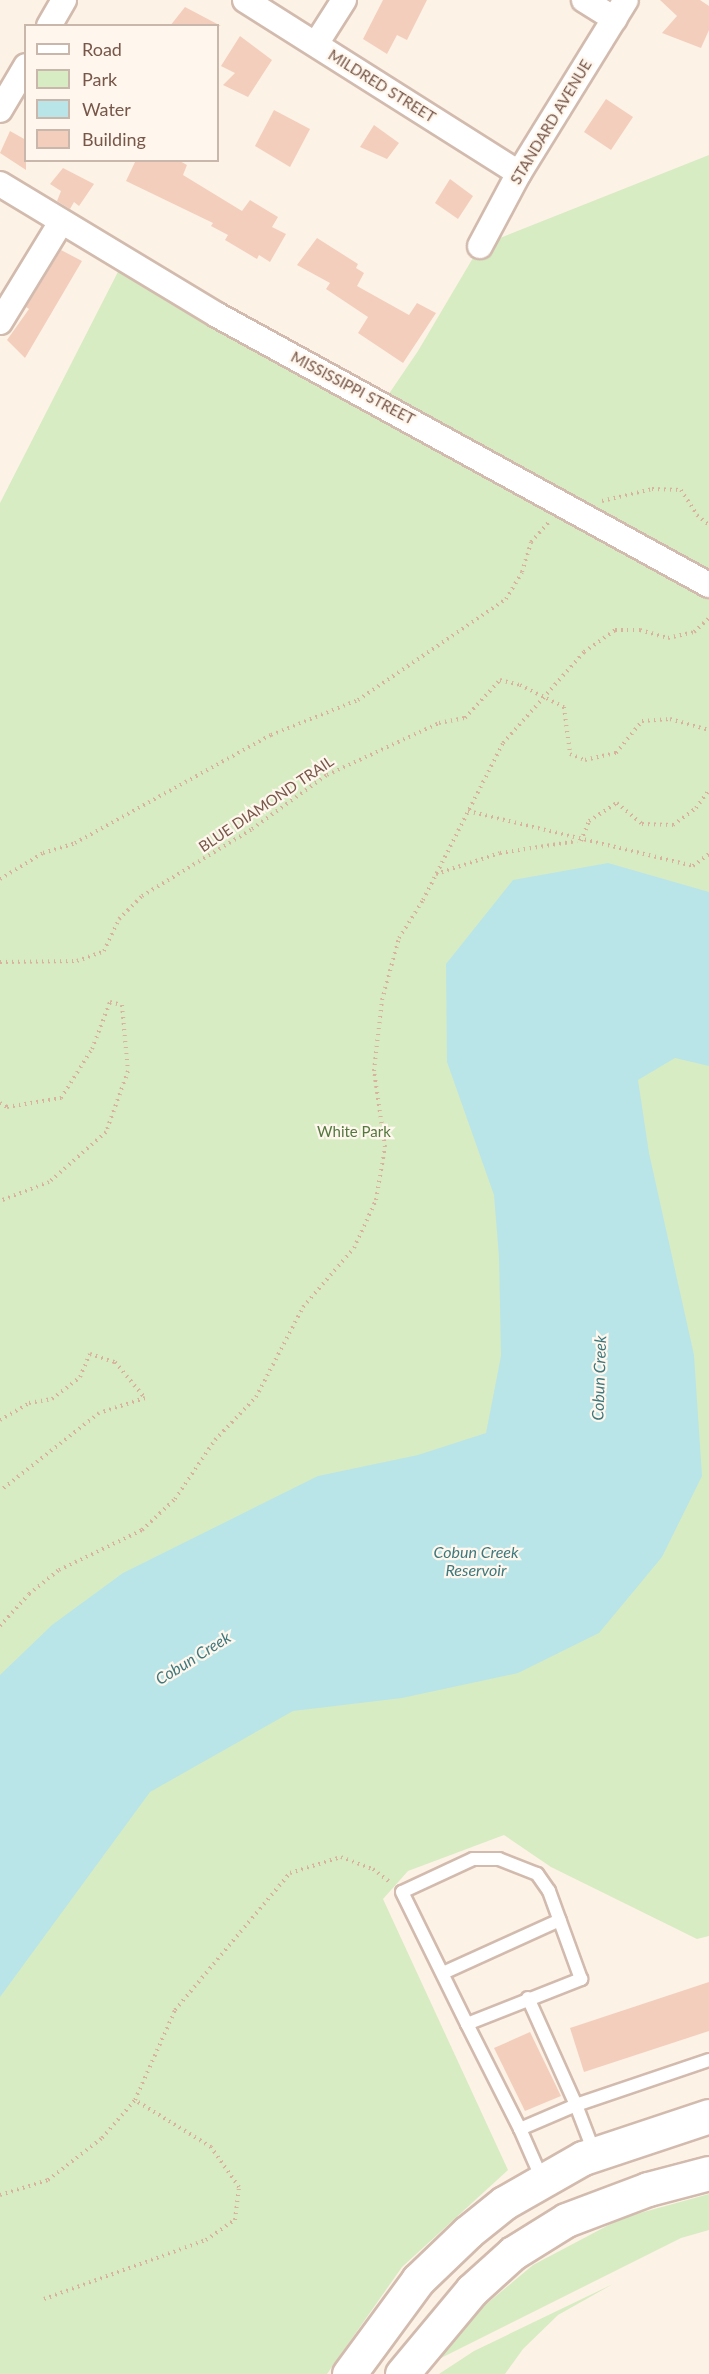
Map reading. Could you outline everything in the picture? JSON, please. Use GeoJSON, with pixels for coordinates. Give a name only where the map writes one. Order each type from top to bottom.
{"type":"FeatureCollection","features":[{"type":"Feature","properties":{"kind":"main road"},"geometry":{"type":"LineString","coordinates":[[349,2374],[418,2280],[468,2232],[542,2179],[595,2153],[709,2116]]}},
{"type":"Feature","properties":{"kind":"main road"},"geometry":{"type":"LineString","coordinates":[[402,2374],[472,2290],[513,2253],[566,2220],[648,2188],[709,2173]]}},
{"type":"Feature","properties":{"kind":"street"},"geometry":{"type":"LineString","coordinates":[[50,24],[64,0]]}},
{"type":"Feature","properties":{"kind":"street","name":"MILDRED STREET"},"geometry":{"type":"LineString","coordinates":[[245,0],[519,173]]}},
{"type":"Feature","properties":{"kind":"street"},"geometry":{"type":"LineString","coordinates":[[316,44],[344,0]]}},
{"type":"Feature","properties":{"kind":"street"},"geometry":{"type":"LineString","coordinates":[[584,0],[620,9]]}},
{"type":"Feature","properties":{"kind":"street","name":"STANDARD AVENUE"},"geometry":{"type":"LineString","coordinates":[[480,246],[519,173],[620,9]]}},
{"type":"Feature","properties":{"kind":"street"},"geometry":{"type":"LineString","coordinates":[[0,110],[24,69]]}},
{"type":"Feature","properties":{"kind":"street","name":"MISSISSIPPI STREET"},"geometry":{"type":"LineString","coordinates":[[0,184],[217,315],[493,464],[567,508],[709,585]]}},
{"type":"Feature","properties":{"kind":"street"},"geometry":{"type":"LineString","coordinates":[[0,322],[62,222]]}},
{"type":"Feature","properties":{"kind":"lane"},"geometry":{"type":"LineString","coordinates":[[467,2024],[581,1979],[549,1891],[537,1874],[499,1859],[473,1859],[402,1892],[467,2024],[520,2129],[542,2179]]}},
{"type":"Feature","properties":{"kind":"lane"},"geometry":{"type":"LineString","coordinates":[[443,1974],[560,1920]]}},
{"type":"Feature","properties":{"kind":"lane"},"geometry":{"type":"LineString","coordinates":[[528,1998],[595,2153]]}},
{"type":"Feature","properties":{"kind":"lane"},"geometry":{"type":"LineString","coordinates":[[520,2129],[576,2105],[709,2060]]}},
{"type":"Feature","properties":{"kind":"path"},"geometry":{"type":"LineString","coordinates":[[0,879],[43,853],[75,843],[271,735],[358,700],[506,599],[522,572],[531,543],[567,508],[652,489],[681,490],[697,515],[709,525]]}},
{"type":"Feature","properties":{"kind":"path"},"geometry":{"type":"LineString","coordinates":[[0,1626],[29,1594],[59,1570],[142,1530],[175,1499],[215,1440],[256,1396],[303,1307],[354,1248],[376,1200],[385,1147],[374,1071],[382,1000],[399,938],[435,874],[503,742],[584,652],[615,630],[640,630],[668,638],[694,632],[709,618]]}},
{"type":"Feature","properties":{"kind":"path","name":"BLUE DIAMOND TRAIL"},"geometry":{"type":"LineString","coordinates":[[0,962],[77,961],[104,951],[119,919],[142,896],[252,829],[327,775],[439,723],[465,718],[500,680],[564,707],[570,754],[585,760],[616,753],[642,721],[670,719],[709,730]]}},
{"type":"Feature","properties":{"kind":"path"},"geometry":{"type":"LineString","coordinates":[[581,841],[589,821],[617,803],[642,824],[673,825],[696,808],[709,790]]}},
{"type":"Feature","properties":{"kind":"path"},"geometry":{"type":"LineString","coordinates":[[468,811],[581,841],[618,845],[693,866],[709,854]]}},
{"type":"Feature","properties":{"kind":"path"},"geometry":{"type":"LineString","coordinates":[[435,874],[500,853],[581,841]]}},
{"type":"Feature","properties":{"kind":"path"},"geometry":{"type":"LineString","coordinates":[[0,1103],[7,1107],[61,1098],[92,1049],[110,1002],[122,1005],[128,1071],[106,1132],[49,1182],[0,1201]]}},
{"type":"Feature","properties":{"kind":"path"},"geometry":{"type":"LineString","coordinates":[[0,1420],[29,1403],[52,1399],[80,1377],[90,1354],[115,1362],[144,1398],[99,1413],[0,1491]]}},
{"type":"Feature","properties":{"kind":"path"},"geometry":{"type":"LineString","coordinates":[[0,2195],[48,2180],[102,2138],[135,2100],[175,2010],[290,1873],[341,1857],[373,1869],[402,1892]]}},
{"type":"Feature","properties":{"kind":"path"},"geometry":{"type":"LineString","coordinates":[[44,2299],[206,2240],[235,2220],[239,2187],[211,2147],[135,2100]]}},
{"type":"Feature","properties":{"kind":"green space","name":"White Park"},"geometry":{"type":"Polygon","coordinates":[[[709,155],[709,1936],[697,1939],[551,1867],[504,1835],[408,1871],[383,1899],[508,2170],[402,2267],[327,2374],[0,2374],[0,503],[124,260],[382,404],[418,351],[480,246],[709,155]]]}},
{"type":"Feature","properties":{"kind":"green space"},"geometry":{"type":"Polygon","coordinates":[[[709,2194],[709,2230],[681,2238],[439,2359],[484,2306],[533,2265],[622,2218],[709,2194]]]}},
{"type":"Feature","properties":{"kind":"green space"},"geometry":{"type":"Polygon","coordinates":[[[613,2284],[558,2315],[523,2349],[505,2374],[439,2374],[474,2351],[613,2284]]]}},
{"type":"Feature","properties":{"kind":"water","name":"Cobun Creek Reservoir"},"geometry":{"type":"Polygon","coordinates":[[[608,863],[709,892],[709,1066],[675,1058],[638,1080],[649,1153],[694,1355],[702,1476],[662,1557],[599,1633],[518,1673],[402,1698],[293,1711],[150,1792],[0,1997],[0,1675],[52,1625],[123,1573],[318,1476],[418,1455],[486,1433],[501,1356],[499,1257],[494,1195],[447,1062],[446,964],[513,880],[608,863]]]}},
{"type":"Feature","properties":{"kind":"building"},"geometry":{"type":"Polygon","coordinates":[[[383,0],[427,0],[407,40],[397,35],[387,54],[363,39],[383,0]]]}},
{"type":"Feature","properties":{"kind":"building"},"geometry":{"type":"Polygon","coordinates":[[[660,0],[700,0],[709,6],[709,30],[701,48],[662,33],[677,16],[660,0]]]}},
{"type":"Feature","properties":{"kind":"building"},"geometry":{"type":"Polygon","coordinates":[[[185,7],[217,24],[172,24],[185,7]]]}},
{"type":"Feature","properties":{"kind":"building"},"geometry":{"type":"Polygon","coordinates":[[[240,36],[272,60],[248,97],[223,85],[235,73],[221,66],[240,36]]]}},
{"type":"Feature","properties":{"kind":"building"},"geometry":{"type":"Polygon","coordinates":[[[606,99],[633,117],[611,150],[584,132],[606,99]]]}},
{"type":"Feature","properties":{"kind":"building"},"geometry":{"type":"Polygon","coordinates":[[[274,110],[310,129],[290,167],[255,146],[274,110]]]}},
{"type":"Feature","properties":{"kind":"building"},"geometry":{"type":"Polygon","coordinates":[[[374,125],[399,143],[387,159],[360,147],[374,125]]]}},
{"type":"Feature","properties":{"kind":"building"},"geometry":{"type":"Polygon","coordinates":[[[10,131],[24,139],[26,170],[0,153],[10,131]]]}},
{"type":"Feature","properties":{"kind":"building"},"geometry":{"type":"Polygon","coordinates":[[[135,162],[182,162],[187,165],[183,175],[242,211],[250,200],[278,217],[272,227],[286,234],[270,262],[259,255],[257,259],[225,240],[228,235],[211,226],[213,223],[126,181],[135,162]]]}},
{"type":"Feature","properties":{"kind":"building"},"geometry":{"type":"Polygon","coordinates":[[[63,168],[94,184],[79,206],[74,202],[70,209],[57,201],[61,191],[50,184],[63,168]]]}},
{"type":"Feature","properties":{"kind":"building"},"geometry":{"type":"Polygon","coordinates":[[[450,179],[473,196],[458,219],[435,203],[450,179]]]}},
{"type":"Feature","properties":{"kind":"building"},"geometry":{"type":"Polygon","coordinates":[[[317,238],[358,264],[356,268],[364,273],[357,286],[409,315],[417,303],[436,313],[403,363],[358,333],[368,317],[326,289],[330,283],[297,265],[317,238]]]}},
{"type":"Feature","properties":{"kind":"building"},"geometry":{"type":"Polygon","coordinates":[[[61,250],[82,261],[25,358],[7,340],[29,309],[26,307],[61,250]]]}},
{"type":"Feature","properties":{"kind":"building"},"geometry":{"type":"Polygon","coordinates":[[[709,1982],[709,2031],[584,2072],[570,2028],[709,1982]]]}},
{"type":"Feature","properties":{"kind":"building"},"geometry":{"type":"Polygon","coordinates":[[[530,2032],[561,2096],[525,2111],[494,2048],[530,2032]]]}},
{"type":"Feature","properties":{"kind":"water label","name":"Cobun Creek"},"geometry":{"type":"Point","coordinates":[599,1378]}},
{"type":"Feature","properties":{"kind":"water label","name":"Cobun Creek"},"geometry":{"type":"Point","coordinates":[193,1658]}}]}
